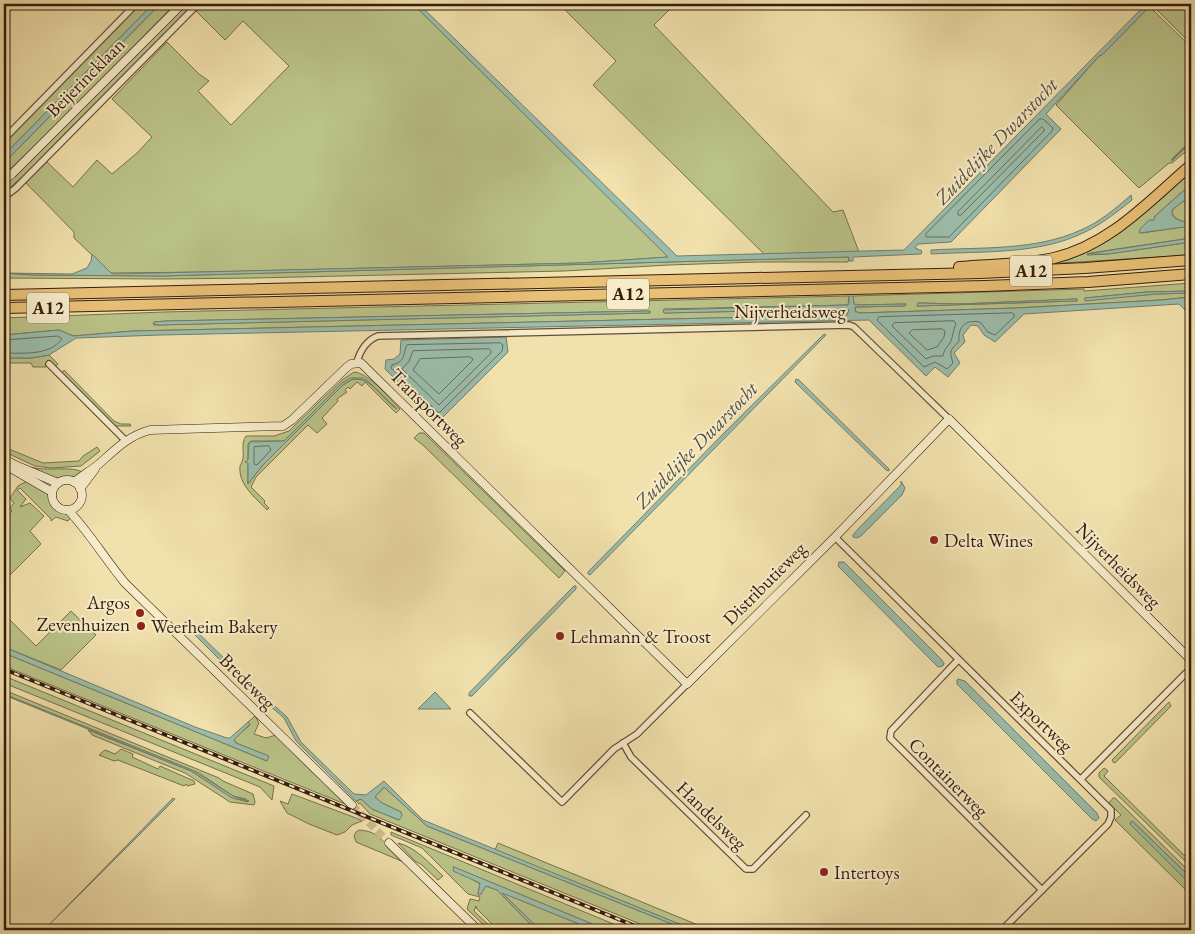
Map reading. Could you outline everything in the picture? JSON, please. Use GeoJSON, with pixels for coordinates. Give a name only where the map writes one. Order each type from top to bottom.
{"type":"FeatureCollection","features":[{"type":"Feature","properties":{"kind":"highway","name":"A12"},"geometry":{"type":"LineString","coordinates":[[870,276],[1034,262],[1073,252],[1090,245],[1117,228],[1191,165]]}},
{"type":"Feature","properties":{"kind":"highway","name":"A12"},"geometry":{"type":"LineString","coordinates":[[4,295],[870,276],[1068,269],[1191,260]]}},
{"type":"Feature","properties":{"kind":"highway","name":"A12"},"geometry":{"type":"LineString","coordinates":[[4,308],[985,286],[1191,274]]}},
{"type":"Feature","properties":{"kind":"street"},"geometry":{"type":"LineString","coordinates":[[4,139],[136,4]]}},
{"type":"Feature","properties":{"kind":"street","name":"Beijerincklaan"},"geometry":{"type":"LineString","coordinates":[[4,180],[182,4]]}},
{"type":"Feature","properties":{"kind":"street"},"geometry":{"type":"LineString","coordinates":[[4,197],[16,188],[198,4]]}},
{"type":"Feature","properties":{"kind":"street","name":"Beijerincklaan"},"geometry":{"type":"LineString","coordinates":[[4,185],[12,174]]}},
{"type":"Feature","properties":{"kind":"street","name":"Nijverheidsweg"},"geometry":{"type":"LineString","coordinates":[[358,362],[363,348],[370,340],[378,336],[849,325],[854,327],[938,408],[1191,660]]}},
{"type":"Feature","properties":{"kind":"street"},"geometry":{"type":"LineString","coordinates":[[74,482],[125,440],[133,435],[150,430],[282,426],[292,420],[346,367],[358,362]]}},
{"type":"Feature","properties":{"kind":"street","name":"Transportweg"},"geometry":{"type":"LineString","coordinates":[[358,362],[365,366],[686,684]]}},
{"type":"Feature","properties":{"kind":"street"},"geometry":{"type":"LineString","coordinates":[[48,364],[125,440]]}},
{"type":"Feature","properties":{"kind":"street","name":"Distributieweg"},"geometry":{"type":"LineString","coordinates":[[470,713],[562,802],[614,749],[637,734],[835,537],[949,419]]}},
{"type":"Feature","properties":{"kind":"street"},"geometry":{"type":"LineString","coordinates":[[4,459],[15,466],[58,483]]}},
{"type":"Feature","properties":{"kind":"street"},"geometry":{"type":"LineString","coordinates":[[4,463],[52,492]]}},
{"type":"Feature","properties":{"kind":"street"},"geometry":{"type":"LineString","coordinates":[[80,489],[98,464]]}},
{"type":"Feature","properties":{"kind":"street"},"geometry":{"type":"LineString","coordinates":[[66,480],[74,482],[80,489],[81,498],[76,506],[68,510],[56,505],[52,492],[58,483],[66,480]]}},
{"type":"Feature","properties":{"kind":"street","name":"Bredeweg"},"geometry":{"type":"LineString","coordinates":[[76,506],[86,531]]}},
{"type":"Feature","properties":{"kind":"street","name":"Bredeweg"},"geometry":{"type":"LineString","coordinates":[[68,510],[126,583],[352,805]]}},
{"type":"Feature","properties":{"kind":"street","name":"Exportweg"},"geometry":{"type":"LineString","coordinates":[[835,537],[1111,810],[1108,824],[1002,930]]}},
{"type":"Feature","properties":{"kind":"street","name":"Containerweg"},"geometry":{"type":"LineString","coordinates":[[958,660],[891,731],[890,738],[1042,890]]}},
{"type":"Feature","properties":{"kind":"street"},"geometry":{"type":"LineString","coordinates":[[1081,780],[1191,668]]}},
{"type":"Feature","properties":{"kind":"street","name":"Handelsweg"},"geometry":{"type":"LineString","coordinates":[[623,743],[631,757],[746,869],[753,869],[806,815]]}},
{"type":"Feature","properties":{"kind":"street"},"geometry":{"type":"LineString","coordinates":[[389,843],[478,930]]}},
{"type":"Feature","properties":{"kind":"green space"},"geometry":{"type":"Polygon","coordinates":[[[140,4],[153,4],[4,155],[4,143],[140,4]]]}},
{"type":"Feature","properties":{"kind":"green space"},"geometry":{"type":"Polygon","coordinates":[[[160,4],[175,4],[4,175],[4,163],[160,4]]]}},
{"type":"Feature","properties":{"kind":"green space"},"geometry":{"type":"Polygon","coordinates":[[[184,4],[194,4],[4,193],[4,187],[184,4]]]}},
{"type":"Feature","properties":{"kind":"green space"},"geometry":{"type":"Polygon","coordinates":[[[202,4],[413,4],[669,257],[581,263],[111,273],[74,238],[74,232],[25,182],[46,161],[73,187],[97,160],[112,174],[137,153],[152,137],[112,99],[167,42],[199,74],[209,81],[198,91],[231,125],[289,66],[243,21],[225,40],[196,11],[202,4]]]}},
{"type":"Feature","properties":{"kind":"green space"},"geometry":{"type":"Polygon","coordinates":[[[559,4],[675,4],[654,25],[833,212],[843,210],[859,252],[764,254],[593,85],[616,61],[559,4]]]}},
{"type":"Feature","properties":{"kind":"green space"},"geometry":{"type":"Polygon","coordinates":[[[1152,4],[1191,4],[1191,44],[1154,7],[1152,9],[1191,47],[1191,147],[1139,188],[1056,105],[1099,56],[1152,4]]]}},
{"type":"Feature","properties":{"kind":"green space"},"geometry":{"type":"Polygon","coordinates":[[[1191,172],[1191,184],[1155,216],[1155,220],[1142,233],[1188,226],[1190,223],[1176,218],[1172,210],[1191,195],[1191,238],[1087,255],[1108,254],[1191,242],[1191,255],[1029,265],[1082,254],[1117,235],[1191,172]]]}},
{"type":"Feature","properties":{"kind":"green space"},"geometry":{"type":"Polygon","coordinates":[[[849,257],[848,262],[759,262],[564,271],[253,278],[4,278],[4,273],[162,276],[849,257]]]}},
{"type":"Feature","properties":{"kind":"green space"},"geometry":{"type":"Polygon","coordinates":[[[1191,283],[1191,291],[1147,292],[1085,298],[1085,300],[1191,293],[1191,297],[1016,308],[859,313],[855,311],[855,307],[905,306],[906,304],[856,305],[854,304],[853,296],[1084,289],[1084,291],[1191,283]],[[1077,299],[960,304],[918,303],[917,306],[1077,301],[1077,299]]]}},
{"type":"Feature","properties":{"kind":"green space"},"geometry":{"type":"Polygon","coordinates":[[[849,296],[848,305],[664,309],[664,313],[846,309],[849,310],[847,315],[133,331],[73,336],[59,330],[4,335],[4,318],[164,312],[849,296]],[[650,311],[167,321],[154,322],[154,325],[650,313],[650,311]]]}},
{"type":"Feature","properties":{"kind":"green space"},"geometry":{"type":"Polygon","coordinates":[[[49,355],[58,364],[55,367],[50,361],[46,367],[33,367],[31,363],[4,363],[4,358],[32,358],[49,355]]]}},
{"type":"Feature","properties":{"kind":"green space"},"geometry":{"type":"Polygon","coordinates":[[[64,370],[114,421],[121,424],[130,424],[131,426],[115,426],[62,373],[64,370]]]}},
{"type":"Feature","properties":{"kind":"green space"},"geometry":{"type":"Polygon","coordinates":[[[354,372],[360,373],[378,387],[400,409],[396,413],[365,382],[362,386],[357,382],[350,389],[348,387],[345,390],[347,392],[337,399],[338,401],[322,418],[327,424],[317,433],[308,425],[256,477],[251,487],[265,501],[264,503],[269,508],[267,510],[249,491],[240,473],[244,439],[246,436],[274,436],[289,431],[342,380],[354,372]],[[353,378],[342,383],[284,441],[251,441],[248,444],[248,484],[262,466],[343,385],[353,379],[366,380],[353,378]]]}},
{"type":"Feature","properties":{"kind":"green space"},"geometry":{"type":"Polygon","coordinates":[[[419,433],[424,433],[565,571],[559,578],[414,438],[419,433]]]}},
{"type":"Feature","properties":{"kind":"green space"},"geometry":{"type":"Polygon","coordinates":[[[4,447],[43,463],[79,461],[97,447],[100,451],[81,466],[51,468],[35,466],[7,453],[4,451],[4,447]]]}},
{"type":"Feature","properties":{"kind":"green space"},"geometry":{"type":"Polygon","coordinates":[[[31,467],[73,469],[83,473],[69,478],[56,478],[29,469],[31,467]]]}},
{"type":"Feature","properties":{"kind":"green space"},"geometry":{"type":"Polygon","coordinates":[[[27,481],[47,493],[54,507],[70,516],[70,518],[68,521],[56,517],[51,521],[20,488],[17,490],[26,499],[20,507],[30,503],[44,516],[30,531],[41,544],[4,581],[4,519],[12,511],[10,508],[14,503],[10,498],[18,486],[27,481]]]}},
{"type":"Feature","properties":{"kind":"green space"},"geometry":{"type":"Polygon","coordinates":[[[71,611],[96,635],[61,670],[4,647],[4,614],[36,646],[71,611]]]}},
{"type":"Feature","properties":{"kind":"green space"},"geometry":{"type":"Polygon","coordinates":[[[4,653],[267,761],[268,756],[236,743],[234,739],[250,725],[248,722],[255,716],[259,723],[254,734],[266,738],[276,735],[310,770],[328,784],[345,804],[4,666],[4,653]]]}},
{"type":"Feature","properties":{"kind":"green space"},"geometry":{"type":"Polygon","coordinates":[[[4,676],[274,786],[272,800],[260,787],[4,683],[4,676]]]}},
{"type":"Feature","properties":{"kind":"green space"},"geometry":{"type":"Polygon","coordinates":[[[4,690],[219,778],[253,794],[254,805],[230,802],[185,773],[92,735],[88,730],[191,771],[233,798],[248,802],[246,799],[233,796],[199,773],[4,694],[4,690]]]}},
{"type":"Feature","properties":{"kind":"green space"},"geometry":{"type":"Polygon","coordinates":[[[1169,702],[1171,706],[1115,763],[1113,762],[1112,760],[1169,702]]]}},
{"type":"Feature","properties":{"kind":"green space"},"geometry":{"type":"Polygon","coordinates":[[[121,749],[133,754],[132,757],[158,769],[160,766],[194,781],[195,784],[187,786],[186,784],[184,786],[118,760],[114,761],[99,755],[105,750],[115,754],[121,749]]]}},
{"type":"Feature","properties":{"kind":"green space"},"geometry":{"type":"Polygon","coordinates":[[[1104,768],[1108,771],[1104,776],[1191,862],[1191,867],[1099,777],[1099,773],[1104,768]]]}},
{"type":"Feature","properties":{"kind":"green space"},"geometry":{"type":"Polygon","coordinates":[[[384,787],[427,826],[687,930],[655,930],[370,814],[356,801],[361,799],[372,809],[399,820],[401,812],[382,803],[375,797],[384,787]]]}},
{"type":"Feature","properties":{"kind":"green space"},"geometry":{"type":"Polygon","coordinates":[[[292,794],[362,821],[337,835],[287,813],[280,801],[288,804],[292,794]]]}},
{"type":"Feature","properties":{"kind":"green space"},"geometry":{"type":"Polygon","coordinates":[[[1113,798],[1191,873],[1191,878],[1132,821],[1130,823],[1191,885],[1191,895],[1115,820],[1121,815],[1109,803],[1113,798]]]}},
{"type":"Feature","properties":{"kind":"green space"},"geometry":{"type":"Polygon","coordinates":[[[359,830],[376,835],[406,863],[356,842],[354,836],[359,830]]]}},
{"type":"Feature","properties":{"kind":"green space"},"geometry":{"type":"Polygon","coordinates":[[[391,832],[628,930],[607,930],[453,867],[480,884],[478,894],[480,895],[486,886],[497,890],[536,930],[498,930],[476,906],[474,911],[494,930],[489,930],[467,909],[470,899],[479,901],[480,897],[468,894],[422,848],[391,835],[391,832]]]}},
{"type":"Feature","properties":{"kind":"green space"},"geometry":{"type":"Polygon","coordinates":[[[398,843],[417,852],[443,876],[438,880],[415,861],[398,843]]]}},
{"type":"Feature","properties":{"kind":"green space"},"geometry":{"type":"Polygon","coordinates":[[[498,843],[708,930],[694,930],[495,850],[498,843]]]}},
{"type":"Feature","properties":{"kind":"green space"},"geometry":{"type":"Polygon","coordinates":[[[501,892],[579,924],[585,930],[540,930],[501,892]]]}},
{"type":"Feature","properties":{"kind":"water"},"geometry":{"type":"Polygon","coordinates":[[[153,4],[160,4],[4,163],[4,155],[153,4]]]}},
{"type":"Feature","properties":{"kind":"water"},"geometry":{"type":"Polygon","coordinates":[[[413,4],[419,4],[677,256],[904,250],[1146,4],[1152,4],[1099,56],[1046,114],[1061,129],[951,242],[918,244],[915,248],[922,251],[921,254],[853,257],[853,261],[849,261],[849,257],[162,276],[4,273],[72,274],[87,268],[92,254],[114,274],[581,263],[668,257],[413,4]]]}},
{"type":"Feature","properties":{"kind":"water"},"geometry":{"type":"Polygon","coordinates":[[[1191,184],[1191,195],[1172,210],[1175,218],[1180,221],[1189,222],[1190,225],[1139,233],[1140,229],[1149,220],[1154,220],[1155,216],[1191,184]]]}},
{"type":"Feature","properties":{"kind":"water"},"geometry":{"type":"Polygon","coordinates":[[[1131,195],[1132,200],[1091,229],[1049,245],[990,252],[931,254],[931,250],[1008,247],[1045,242],[1063,237],[1095,223],[1131,195]]]}},
{"type":"Feature","properties":{"kind":"water"},"geometry":{"type":"Polygon","coordinates":[[[1191,238],[1191,242],[1108,254],[1087,254],[1191,238]]]}},
{"type":"Feature","properties":{"kind":"water"},"geometry":{"type":"Polygon","coordinates":[[[1191,291],[1191,293],[1156,294],[1085,301],[1085,298],[1147,292],[1191,291]]]}},
{"type":"Feature","properties":{"kind":"water"},"geometry":{"type":"Polygon","coordinates":[[[849,296],[853,296],[854,304],[856,305],[906,304],[905,306],[855,307],[855,311],[859,313],[1016,308],[1191,297],[1191,316],[1179,304],[1024,314],[995,342],[984,335],[978,326],[971,325],[963,335],[965,342],[954,353],[960,363],[948,377],[935,367],[926,376],[869,320],[76,338],[49,355],[32,358],[4,358],[4,335],[59,330],[73,336],[133,331],[847,315],[849,310],[846,309],[664,313],[663,310],[848,305],[849,296]]]}},
{"type":"Feature","properties":{"kind":"water"},"geometry":{"type":"Polygon","coordinates":[[[1077,299],[1077,301],[917,306],[918,303],[960,304],[1077,299]]]}},
{"type":"Feature","properties":{"kind":"water"},"geometry":{"type":"Polygon","coordinates":[[[650,311],[650,313],[153,324],[154,322],[167,321],[650,311]]]}},
{"type":"Feature","properties":{"kind":"water"},"geometry":{"type":"Polygon","coordinates":[[[824,334],[826,335],[590,575],[588,574],[724,433],[824,334]]]}},
{"type":"Feature","properties":{"kind":"water"},"geometry":{"type":"Polygon","coordinates":[[[506,337],[508,352],[439,421],[385,369],[386,360],[394,359],[400,354],[401,340],[506,337]]]}},
{"type":"Feature","properties":{"kind":"water"},"geometry":{"type":"Polygon","coordinates":[[[350,378],[363,378],[368,381],[397,409],[366,381],[359,379],[351,380],[343,385],[262,466],[248,484],[248,463],[245,462],[248,460],[249,442],[284,441],[342,383],[350,378]]]}},
{"type":"Feature","properties":{"kind":"water"},"geometry":{"type":"Polygon","coordinates":[[[796,379],[889,469],[889,471],[795,382],[796,379]]]}},
{"type":"Feature","properties":{"kind":"water"},"geometry":{"type":"Polygon","coordinates":[[[901,481],[905,488],[902,495],[861,536],[853,537],[859,528],[901,485],[901,481]]]}},
{"type":"Feature","properties":{"kind":"water"},"geometry":{"type":"Polygon","coordinates":[[[839,562],[844,562],[941,659],[944,663],[943,666],[938,667],[838,566],[839,562]]]}},
{"type":"Feature","properties":{"kind":"water"},"geometry":{"type":"Polygon","coordinates":[[[576,586],[576,589],[472,696],[469,696],[469,693],[576,586]]]}},
{"type":"Feature","properties":{"kind":"water"},"geometry":{"type":"Polygon","coordinates":[[[185,622],[237,671],[234,674],[184,624],[185,622]]]}},
{"type":"Feature","properties":{"kind":"water"},"geometry":{"type":"Polygon","coordinates":[[[4,647],[195,727],[227,738],[230,738],[248,722],[250,724],[234,740],[236,743],[269,756],[267,761],[4,653],[4,647]]]}},
{"type":"Feature","properties":{"kind":"water"},"geometry":{"type":"Polygon","coordinates":[[[958,679],[965,681],[1097,813],[1099,818],[1096,821],[957,684],[958,679]]]}},
{"type":"Feature","properties":{"kind":"water"},"geometry":{"type":"Polygon","coordinates":[[[252,687],[287,717],[301,742],[354,794],[366,795],[384,781],[423,820],[694,930],[687,930],[427,826],[384,787],[375,797],[382,803],[401,812],[402,816],[399,820],[372,809],[361,799],[356,801],[296,741],[284,718],[251,689],[252,687]]]}},
{"type":"Feature","properties":{"kind":"water"},"geometry":{"type":"Polygon","coordinates":[[[435,692],[451,709],[418,709],[435,692]]]}},
{"type":"Feature","properties":{"kind":"water"},"geometry":{"type":"Polygon","coordinates":[[[4,694],[192,770],[233,796],[249,801],[232,798],[191,771],[4,694]]]}},
{"type":"Feature","properties":{"kind":"water"},"geometry":{"type":"Polygon","coordinates":[[[173,798],[175,799],[44,930],[173,798]]]}},
{"type":"Feature","properties":{"kind":"water"},"geometry":{"type":"Polygon","coordinates":[[[1132,821],[1191,878],[1191,885],[1130,824],[1132,821]]]}},
{"type":"Feature","properties":{"kind":"water"},"geometry":{"type":"Polygon","coordinates":[[[454,867],[607,930],[594,930],[585,927],[587,930],[585,930],[579,924],[502,893],[540,930],[536,930],[497,890],[486,886],[478,895],[480,883],[453,871],[454,867]]]}},
{"type":"Feature","properties":{"kind":"waterway"},"geometry":{"type":"LineString","coordinates":[[1172,160],[1191,141]]}},
{"type":"Feature","properties":{"kind":"tunnel"},"geometry":{"type":"LineString","coordinates":[[352,805],[389,843]]}},
{"type":"Feature","properties":{"kind":"railway"},"geometry":{"type":"LineString","coordinates":[[4,669],[645,930]]}},
{"type":"Feature","properties":{"kind":"place","name":"Delta Wines"},"geometry":{"type":"Point","coordinates":[934,540]}},
{"type":"Feature","properties":{"kind":"place","name":"Argos Zevenhuizen"},"geometry":{"type":"Point","coordinates":[140,613]}},
{"type":"Feature","properties":{"kind":"place","name":"Weerheim Bakery"},"geometry":{"type":"Point","coordinates":[141,626]}},
{"type":"Feature","properties":{"kind":"place","name":"Lehmann & Troost"},"geometry":{"type":"Point","coordinates":[560,636]}},
{"type":"Feature","properties":{"kind":"place","name":"Intertoys"},"geometry":{"type":"Point","coordinates":[824,872]}},
{"type":"Feature","properties":{"kind":"water label","name":"Zuidelijke Dwarstocht"},"geometry":{"type":"Point","coordinates":[996,141]}},
{"type":"Feature","properties":{"kind":"water label","name":"Zuidelijke Dwarstocht"},"geometry":{"type":"Point","coordinates":[696,445]}}]}
